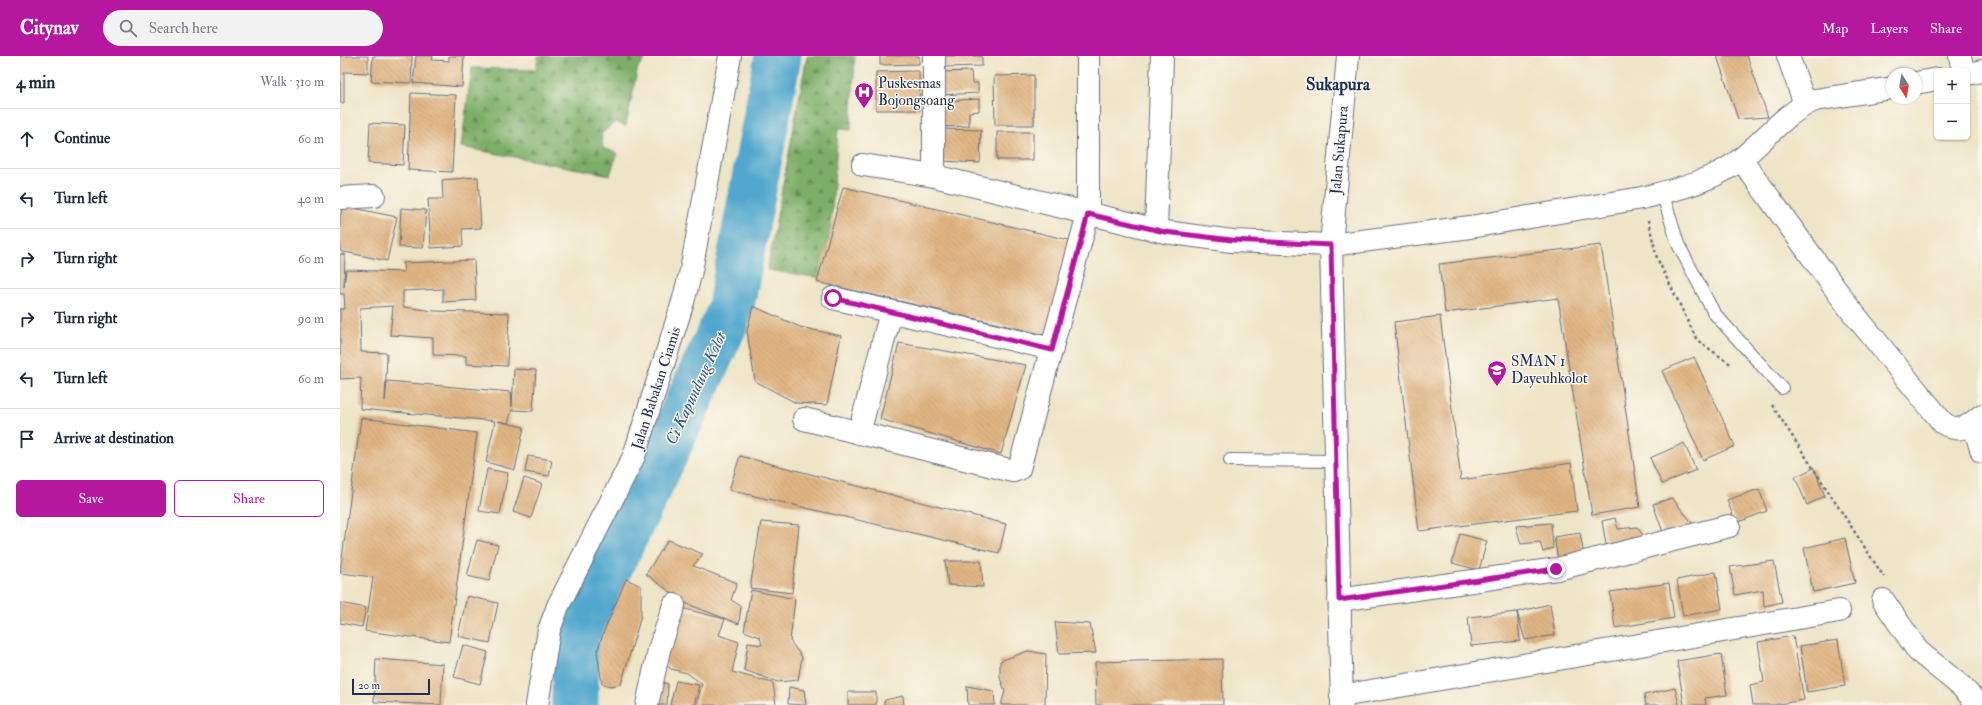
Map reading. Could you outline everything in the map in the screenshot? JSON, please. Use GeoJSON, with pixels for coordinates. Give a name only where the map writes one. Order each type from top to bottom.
{"type":"FeatureCollection","features":[{"type":"Feature","properties":{"kind":"street","name":"Jalan Babakan Ciamis"},"geometry":{"type":"LineString","coordinates":[[537,705],[549,630],[558,606],[634,456],[683,302],[691,271],[730,56]]}},
{"type":"Feature","properties":{"kind":"street"},"geometry":{"type":"LineString","coordinates":[[934,56],[934,176]]}},
{"type":"Feature","properties":{"kind":"street"},"geometry":{"type":"LineString","coordinates":[[804,419],[1017,471],[1019,469],[1088,214],[1088,56]]}},
{"type":"Feature","properties":{"kind":"street"},"geometry":{"type":"LineString","coordinates":[[1156,230],[1162,56]]}},
{"type":"Feature","properties":{"kind":"street","name":"Jalan Sukapura"},"geometry":{"type":"LineString","coordinates":[[1341,700],[1331,245],[1348,56]]}},
{"type":"Feature","properties":{"kind":"street"},"geometry":{"type":"LineString","coordinates":[[1788,56],[1805,104]]}},
{"type":"Feature","properties":{"kind":"street"},"geometry":{"type":"LineString","coordinates":[[1960,56],[1962,68]]}},
{"type":"Feature","properties":{"kind":"street"},"geometry":{"type":"LineString","coordinates":[[1970,73],[1982,71]]}},
{"type":"Feature","properties":{"kind":"street"},"geometry":{"type":"LineString","coordinates":[[1922,82],[1934,80]]}},
{"type":"Feature","properties":{"kind":"street"},"geometry":{"type":"LineString","coordinates":[[863,165],[934,176],[1156,230],[1232,240],[1331,245],[1470,227],[1660,192],[1724,171],[1741,159],[1792,113],[1805,104],[1815,100],[1886,89]]}},
{"type":"Feature","properties":{"kind":"street"},"geometry":{"type":"LineString","coordinates":[[1741,159],[1850,309],[1943,423],[1952,429],[1963,428],[1978,419],[1982,452]]}},
{"type":"Feature","properties":{"kind":"street"},"geometry":{"type":"LineString","coordinates":[[340,198],[374,196]]}},
{"type":"Feature","properties":{"kind":"street"},"geometry":{"type":"LineString","coordinates":[[833,298],[1052,350]]}},
{"type":"Feature","properties":{"kind":"street"},"geometry":{"type":"LineString","coordinates":[[859,433],[891,312]]}},
{"type":"Feature","properties":{"kind":"street"},"geometry":{"type":"LineString","coordinates":[[1339,600],[1556,569],[1729,526]]}},
{"type":"Feature","properties":{"kind":"street"},"geometry":{"type":"LineString","coordinates":[[1883,600],[1918,651],[1961,686],[1979,705]]}},
{"type":"Feature","properties":{"kind":"street"},"geometry":{"type":"LineString","coordinates":[[646,705],[659,650],[674,605]]}},
{"type":"Feature","properties":{"kind":"street"},"geometry":{"type":"LineString","coordinates":[[1341,700],[1839,610]]}},
{"type":"Feature","properties":{"kind":"lane"},"geometry":{"type":"LineString","coordinates":[[1660,192],[1678,244],[1714,314],[1782,388]]}},
{"type":"Feature","properties":{"kind":"lane"},"geometry":{"type":"LineString","coordinates":[[1230,460],[1336,461]]}},
{"type":"Feature","properties":{"kind":"path"},"geometry":{"type":"LineString","coordinates":[[1660,192],[1657,258],[1697,340],[1733,366]]}},
{"type":"Feature","properties":{"kind":"path"},"geometry":{"type":"LineString","coordinates":[[1769,401],[1782,417],[1885,577]]}},
{"type":"Feature","properties":{"kind":"green space"},"geometry":{"type":"Polygon","coordinates":[[[538,56],[648,56],[638,67],[626,126],[615,122],[601,134],[603,148],[617,153],[610,175],[461,147],[472,68],[536,70],[538,56]]]}},
{"type":"Feature","properties":{"kind":"green space"},"geometry":{"type":"Polygon","coordinates":[[[807,56],[855,56],[851,130],[838,129],[831,225],[821,278],[767,270],[807,56]]]}},
{"type":"Feature","properties":{"kind":"building"},"geometry":{"type":"Polygon","coordinates":[[[340,56],[368,56],[368,73],[344,72],[344,103],[340,103],[340,56]]]}},
{"type":"Feature","properties":{"kind":"building"},"geometry":{"type":"Polygon","coordinates":[[[373,56],[412,56],[411,83],[371,81],[373,56]]]}},
{"type":"Feature","properties":{"kind":"building"},"geometry":{"type":"Polygon","coordinates":[[[416,56],[433,56],[432,60],[449,61],[449,56],[464,56],[462,87],[413,83],[416,56]]]}},
{"type":"Feature","properties":{"kind":"building"},"geometry":{"type":"Polygon","coordinates":[[[880,56],[919,56],[919,64],[880,65],[880,56]]]}},
{"type":"Feature","properties":{"kind":"building"},"geometry":{"type":"Polygon","coordinates":[[[943,56],[982,56],[982,66],[943,67],[943,56]]]}},
{"type":"Feature","properties":{"kind":"building"},"geometry":{"type":"Polygon","coordinates":[[[1717,56],[1747,56],[1768,117],[1738,119],[1717,56]]]}},
{"type":"Feature","properties":{"kind":"building"},"geometry":{"type":"Polygon","coordinates":[[[919,71],[920,110],[876,110],[876,72],[919,71]]]}},
{"type":"Feature","properties":{"kind":"building"},"geometry":{"type":"Polygon","coordinates":[[[971,71],[972,83],[978,83],[978,93],[940,95],[939,72],[971,71]]]}},
{"type":"Feature","properties":{"kind":"building"},"geometry":{"type":"Polygon","coordinates":[[[1034,75],[1034,125],[995,125],[994,76],[1034,75]]]}},
{"type":"Feature","properties":{"kind":"building"},"geometry":{"type":"Polygon","coordinates":[[[411,93],[456,95],[452,172],[408,170],[411,93]]]}},
{"type":"Feature","properties":{"kind":"building"},"geometry":{"type":"Polygon","coordinates":[[[979,99],[979,111],[969,112],[969,126],[941,127],[941,101],[979,99]]]}},
{"type":"Feature","properties":{"kind":"building"},"geometry":{"type":"Polygon","coordinates":[[[370,123],[405,125],[403,165],[368,163],[370,123]]]}},
{"type":"Feature","properties":{"kind":"building"},"geometry":{"type":"Polygon","coordinates":[[[942,129],[981,130],[980,163],[941,161],[942,129]]]}},
{"type":"Feature","properties":{"kind":"building"},"geometry":{"type":"Polygon","coordinates":[[[997,132],[1033,132],[1033,160],[997,160],[997,132]]]}},
{"type":"Feature","properties":{"kind":"building"},"geometry":{"type":"Polygon","coordinates":[[[478,177],[481,228],[462,229],[463,246],[431,248],[428,199],[443,199],[442,180],[478,177]]]}},
{"type":"Feature","properties":{"kind":"building"},"geometry":{"type":"Polygon","coordinates":[[[843,187],[1073,241],[1046,335],[817,282],[843,187]]]}},
{"type":"Feature","properties":{"kind":"building"},"geometry":{"type":"Polygon","coordinates":[[[343,206],[397,217],[387,261],[340,251],[340,218],[343,206]]]}},
{"type":"Feature","properties":{"kind":"building"},"geometry":{"type":"Polygon","coordinates":[[[401,208],[426,210],[423,248],[399,247],[401,208]]]}},
{"type":"Feature","properties":{"kind":"building"},"geometry":{"type":"Polygon","coordinates":[[[1601,245],[1640,507],[1592,515],[1558,298],[1445,313],[1439,264],[1601,245]]]}},
{"type":"Feature","properties":{"kind":"building"},"geometry":{"type":"Polygon","coordinates":[[[340,254],[345,254],[344,287],[346,270],[404,272],[403,263],[474,260],[476,300],[443,302],[443,289],[403,291],[403,307],[434,311],[509,313],[507,366],[466,364],[466,356],[433,355],[433,338],[390,335],[393,306],[360,308],[361,352],[387,353],[385,401],[387,381],[511,392],[512,407],[514,369],[536,370],[533,411],[512,410],[508,423],[497,421],[524,427],[515,470],[486,462],[495,421],[360,409],[361,378],[340,379],[340,309],[345,309],[344,294],[340,294],[340,254]]]}},
{"type":"Feature","properties":{"kind":"building"},"geometry":{"type":"Polygon","coordinates":[[[753,306],[800,327],[841,336],[827,405],[796,403],[755,381],[747,331],[753,306]]]}},
{"type":"Feature","properties":{"kind":"building"},"geometry":{"type":"Polygon","coordinates":[[[1440,316],[1461,480],[1571,463],[1577,511],[1419,531],[1394,322],[1440,316]]]}},
{"type":"Feature","properties":{"kind":"building"},"geometry":{"type":"Polygon","coordinates":[[[899,343],[1026,365],[1001,454],[880,419],[899,343]]]}},
{"type":"Feature","properties":{"kind":"building"},"geometry":{"type":"Polygon","coordinates":[[[1694,357],[1735,446],[1703,460],[1662,371],[1694,357]]]}},
{"type":"Feature","properties":{"kind":"building"},"geometry":{"type":"Polygon","coordinates":[[[361,418],[477,433],[449,642],[365,631],[373,577],[340,573],[361,418]]]}},
{"type":"Feature","properties":{"kind":"building"},"geometry":{"type":"Polygon","coordinates":[[[1684,443],[1696,470],[1662,484],[1650,458],[1684,443]]]}},
{"type":"Feature","properties":{"kind":"building"},"geometry":{"type":"Polygon","coordinates":[[[528,456],[552,460],[549,476],[525,472],[528,456]]]}},
{"type":"Feature","properties":{"kind":"building"},"geometry":{"type":"Polygon","coordinates":[[[740,456],[1006,524],[999,553],[729,490],[740,456]]]}},
{"type":"Feature","properties":{"kind":"building"},"geometry":{"type":"Polygon","coordinates":[[[1814,468],[1825,496],[1807,505],[1795,477],[1814,468]]]}},
{"type":"Feature","properties":{"kind":"building"},"geometry":{"type":"Polygon","coordinates":[[[487,469],[508,473],[500,514],[479,511],[487,469]]]}},
{"type":"Feature","properties":{"kind":"building"},"geometry":{"type":"Polygon","coordinates":[[[524,478],[542,484],[531,518],[513,512],[524,478]]]}},
{"type":"Feature","properties":{"kind":"building"},"geometry":{"type":"Polygon","coordinates":[[[1759,489],[1767,511],[1736,523],[1727,500],[1759,489]]]}},
{"type":"Feature","properties":{"kind":"building"},"geometry":{"type":"Polygon","coordinates":[[[1672,498],[1694,525],[1664,535],[1653,504],[1672,498]]]}},
{"type":"Feature","properties":{"kind":"building"},"geometry":{"type":"Polygon","coordinates":[[[1615,518],[1618,529],[1637,527],[1648,542],[1607,550],[1602,521],[1615,518]]]}},
{"type":"Feature","properties":{"kind":"building"},"geometry":{"type":"Polygon","coordinates":[[[761,522],[799,525],[792,593],[750,588],[761,522]]]}},
{"type":"Feature","properties":{"kind":"building"},"geometry":{"type":"Polygon","coordinates":[[[1551,523],[1553,548],[1543,552],[1540,542],[1521,544],[1516,526],[1551,523]]]}},
{"type":"Feature","properties":{"kind":"building"},"geometry":{"type":"Polygon","coordinates":[[[1580,533],[1584,555],[1558,560],[1554,537],[1580,533]]]}},
{"type":"Feature","properties":{"kind":"building"},"geometry":{"type":"Polygon","coordinates":[[[1460,534],[1487,541],[1479,570],[1452,563],[1460,534]]]}},
{"type":"Feature","properties":{"kind":"building"},"geometry":{"type":"Polygon","coordinates":[[[1845,538],[1855,583],[1813,592],[1804,548],[1845,538]]]}},
{"type":"Feature","properties":{"kind":"building"},"geometry":{"type":"Polygon","coordinates":[[[477,540],[498,545],[489,581],[467,576],[477,540]]]}},
{"type":"Feature","properties":{"kind":"building"},"geometry":{"type":"Polygon","coordinates":[[[668,540],[703,554],[693,566],[737,583],[731,600],[741,606],[739,624],[685,603],[646,574],[668,540]]]}},
{"type":"Feature","properties":{"kind":"building"},"geometry":{"type":"Polygon","coordinates":[[[945,561],[981,561],[983,587],[948,585],[945,561]]]}},
{"type":"Feature","properties":{"kind":"building"},"geometry":{"type":"Polygon","coordinates":[[[1774,561],[1782,602],[1764,606],[1763,590],[1735,595],[1730,567],[1774,561]]]}},
{"type":"Feature","properties":{"kind":"building"},"geometry":{"type":"Polygon","coordinates":[[[1716,572],[1722,609],[1683,616],[1677,580],[1716,572]]]}},
{"type":"Feature","properties":{"kind":"building"},"geometry":{"type":"Polygon","coordinates":[[[626,579],[641,586],[641,616],[621,684],[611,686],[602,684],[597,652],[604,631],[626,579]]]}},
{"type":"Feature","properties":{"kind":"building"},"geometry":{"type":"Polygon","coordinates":[[[1669,583],[1674,618],[1615,628],[1610,592],[1669,583]]]}},
{"type":"Feature","properties":{"kind":"building"},"geometry":{"type":"Polygon","coordinates":[[[751,590],[795,599],[790,641],[802,657],[798,680],[778,682],[744,670],[748,643],[762,645],[760,637],[744,631],[751,590]]]}},
{"type":"Feature","properties":{"kind":"building"},"geometry":{"type":"Polygon","coordinates":[[[467,596],[498,603],[490,643],[458,636],[467,596]]]}},
{"type":"Feature","properties":{"kind":"building"},"geometry":{"type":"Polygon","coordinates":[[[340,603],[366,608],[362,627],[340,623],[340,603]]]}},
{"type":"Feature","properties":{"kind":"building"},"geometry":{"type":"Polygon","coordinates":[[[1550,604],[1555,635],[1525,640],[1517,612],[1550,604]]]}},
{"type":"Feature","properties":{"kind":"building"},"geometry":{"type":"Polygon","coordinates":[[[681,608],[725,619],[719,635],[739,642],[732,672],[773,683],[776,705],[696,705],[702,684],[687,673],[671,669],[660,659],[681,608]]]}},
{"type":"Feature","properties":{"kind":"building"},"geometry":{"type":"Polygon","coordinates":[[[1517,612],[1520,641],[1471,646],[1468,617],[1517,612]]]}},
{"type":"Feature","properties":{"kind":"building"},"geometry":{"type":"Polygon","coordinates":[[[1055,622],[1090,624],[1096,653],[1059,654],[1055,622]]]}},
{"type":"Feature","properties":{"kind":"building"},"geometry":{"type":"Polygon","coordinates":[[[1793,636],[1804,700],[1773,705],[1753,705],[1750,685],[1764,682],[1758,642],[1793,636]]]}},
{"type":"Feature","properties":{"kind":"building"},"geometry":{"type":"Polygon","coordinates":[[[1838,640],[1845,686],[1807,692],[1800,646],[1838,640]]]}},
{"type":"Feature","properties":{"kind":"building"},"geometry":{"type":"Polygon","coordinates":[[[463,645],[488,652],[480,684],[454,677],[463,645]]]}},
{"type":"Feature","properties":{"kind":"building"},"geometry":{"type":"Polygon","coordinates":[[[1028,651],[1046,654],[1045,705],[1001,705],[1005,691],[1000,678],[1000,661],[1028,651]]]}},
{"type":"Feature","properties":{"kind":"building"},"geometry":{"type":"Polygon","coordinates":[[[1721,654],[1727,695],[1705,698],[1706,705],[1684,705],[1677,661],[1721,654]]]}},
{"type":"Feature","properties":{"kind":"building"},"geometry":{"type":"Polygon","coordinates":[[[376,659],[443,664],[441,705],[374,702],[376,659]]]}},
{"type":"Feature","properties":{"kind":"building"},"geometry":{"type":"Polygon","coordinates":[[[1222,659],[1223,705],[1096,705],[1095,662],[1222,659]]]}},
{"type":"Feature","properties":{"kind":"building"},"geometry":{"type":"Polygon","coordinates":[[[654,680],[668,684],[667,705],[650,705],[654,680]]]}},
{"type":"Feature","properties":{"kind":"building"},"geometry":{"type":"Polygon","coordinates":[[[676,681],[699,685],[694,705],[670,705],[676,681]]]}},
{"type":"Feature","properties":{"kind":"building"},"geometry":{"type":"Polygon","coordinates":[[[967,686],[994,691],[995,705],[968,705],[967,686]]]}},
{"type":"Feature","properties":{"kind":"building"},"geometry":{"type":"Polygon","coordinates":[[[789,687],[804,690],[806,705],[788,704],[789,687]]]}},
{"type":"Feature","properties":{"kind":"building"},"geometry":{"type":"Polygon","coordinates":[[[1675,688],[1679,705],[1646,705],[1644,695],[1675,688]]]}},
{"type":"Feature","properties":{"kind":"building"},"geometry":{"type":"Polygon","coordinates":[[[848,692],[876,692],[876,705],[848,705],[848,692]]]}},
{"type":"Feature","properties":{"kind":"building"},"geometry":{"type":"Polygon","coordinates":[[[903,696],[904,705],[883,705],[885,700],[903,696]]]}},
{"type":"Feature","properties":{"kind":"waterway","name":"Ci Kapundung Kolot"},"geometry":{"type":"LineString","coordinates":[[575,705],[576,635],[659,466],[730,312],[778,56]]}},
{"type":"Feature","properties":{"kind":"place","name":"Puskesmas Bojongsoang"},"geometry":{"type":"Point","coordinates":[864,109]}},
{"type":"Feature","properties":{"kind":"place","name":"SMAN 1 Dayeuhkolot"},"geometry":{"type":"Point","coordinates":[1497,387]}},
{"type":"Feature","properties":{"kind":"district","name":"Sukapura"},"geometry":{"type":"Point","coordinates":[1338,84]}},
{"type":"Feature","properties":{"kind":"route"},"geometry":{"type":"LineString","coordinates":[[833,298],[1052,350],[1088,214],[1165,232],[1232,240],[1331,245],[1339,600],[1556,569]]}}]}
